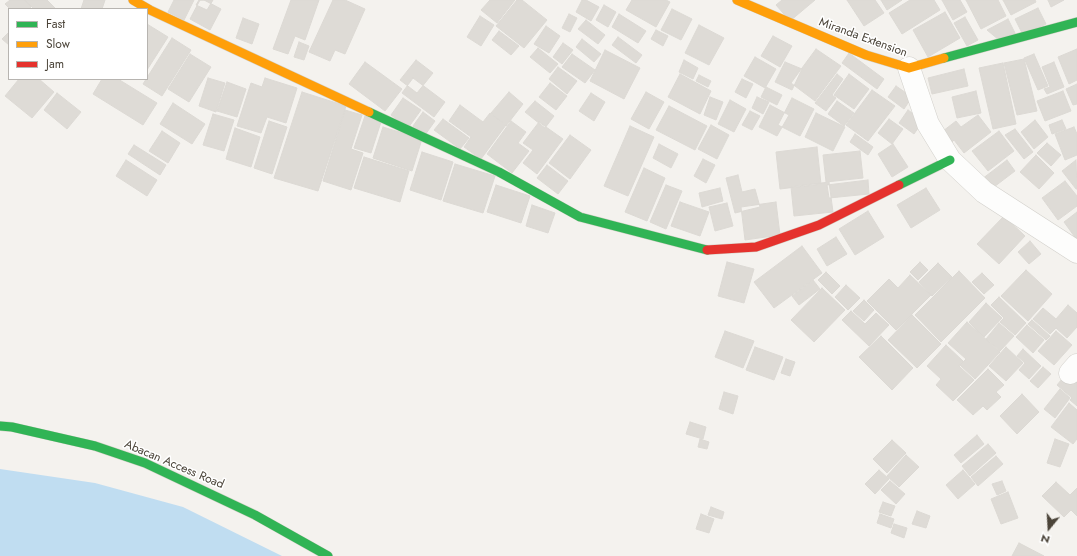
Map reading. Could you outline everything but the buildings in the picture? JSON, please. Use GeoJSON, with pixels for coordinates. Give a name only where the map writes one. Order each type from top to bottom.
{"type":"FeatureCollection","features":[{"type":"Feature","properties":{"kind":"street"},"geometry":{"type":"LineString","coordinates":[[132,0],[146,8]]}},
{"type":"Feature","properties":{"kind":"street","name":"Miranda Extension"},"geometry":{"type":"LineString","coordinates":[[737,0],[866,55],[909,68],[1077,22]]}},
{"type":"Feature","properties":{"kind":"street"},"geometry":{"type":"LineString","coordinates":[[148,9],[499,172],[580,217],[705,250],[756,248],[819,225],[950,160]]}},
{"type":"Feature","properties":{"kind":"street"},"geometry":{"type":"LineString","coordinates":[[909,68],[928,124],[950,160],[984,192],[1077,252]]}},
{"type":"Feature","properties":{"kind":"street","name":"Abacan Access Road"},"geometry":{"type":"LineString","coordinates":[[0,426],[95,446],[145,463],[249,512],[328,556]]}},
{"type":"Feature","properties":{"kind":"water"},"geometry":{"type":"Polygon","coordinates":[[[0,469],[95,483],[183,507],[282,556],[0,556],[0,469]]]}},
{"type":"Feature","properties":{"kind":"traffic: fast"},"geometry":{"type":"LineString","coordinates":[[944,58],[1077,22]]}},
{"type":"Feature","properties":{"kind":"traffic: fast"},"geometry":{"type":"LineString","coordinates":[[369,112],[499,172],[580,217],[707,250]]}},
{"type":"Feature","properties":{"kind":"traffic: fast"},"geometry":{"type":"LineString","coordinates":[[899,185],[950,160]]}},
{"type":"Feature","properties":{"kind":"traffic: fast"},"geometry":{"type":"LineString","coordinates":[[0,426],[12,427],[95,446],[145,463],[255,515],[328,556]]}},
{"type":"Feature","properties":{"kind":"traffic: slow"},"geometry":{"type":"LineString","coordinates":[[133,0],[147,8]]}},
{"type":"Feature","properties":{"kind":"traffic: slow"},"geometry":{"type":"LineString","coordinates":[[737,0],[866,55],[909,68],[944,58]]}},
{"type":"Feature","properties":{"kind":"traffic: slow"},"geometry":{"type":"LineString","coordinates":[[148,9],[369,112]]}},
{"type":"Feature","properties":{"kind":"traffic: jam"},"geometry":{"type":"LineString","coordinates":[[707,250],[756,247],[819,225],[899,185]]}}]}
